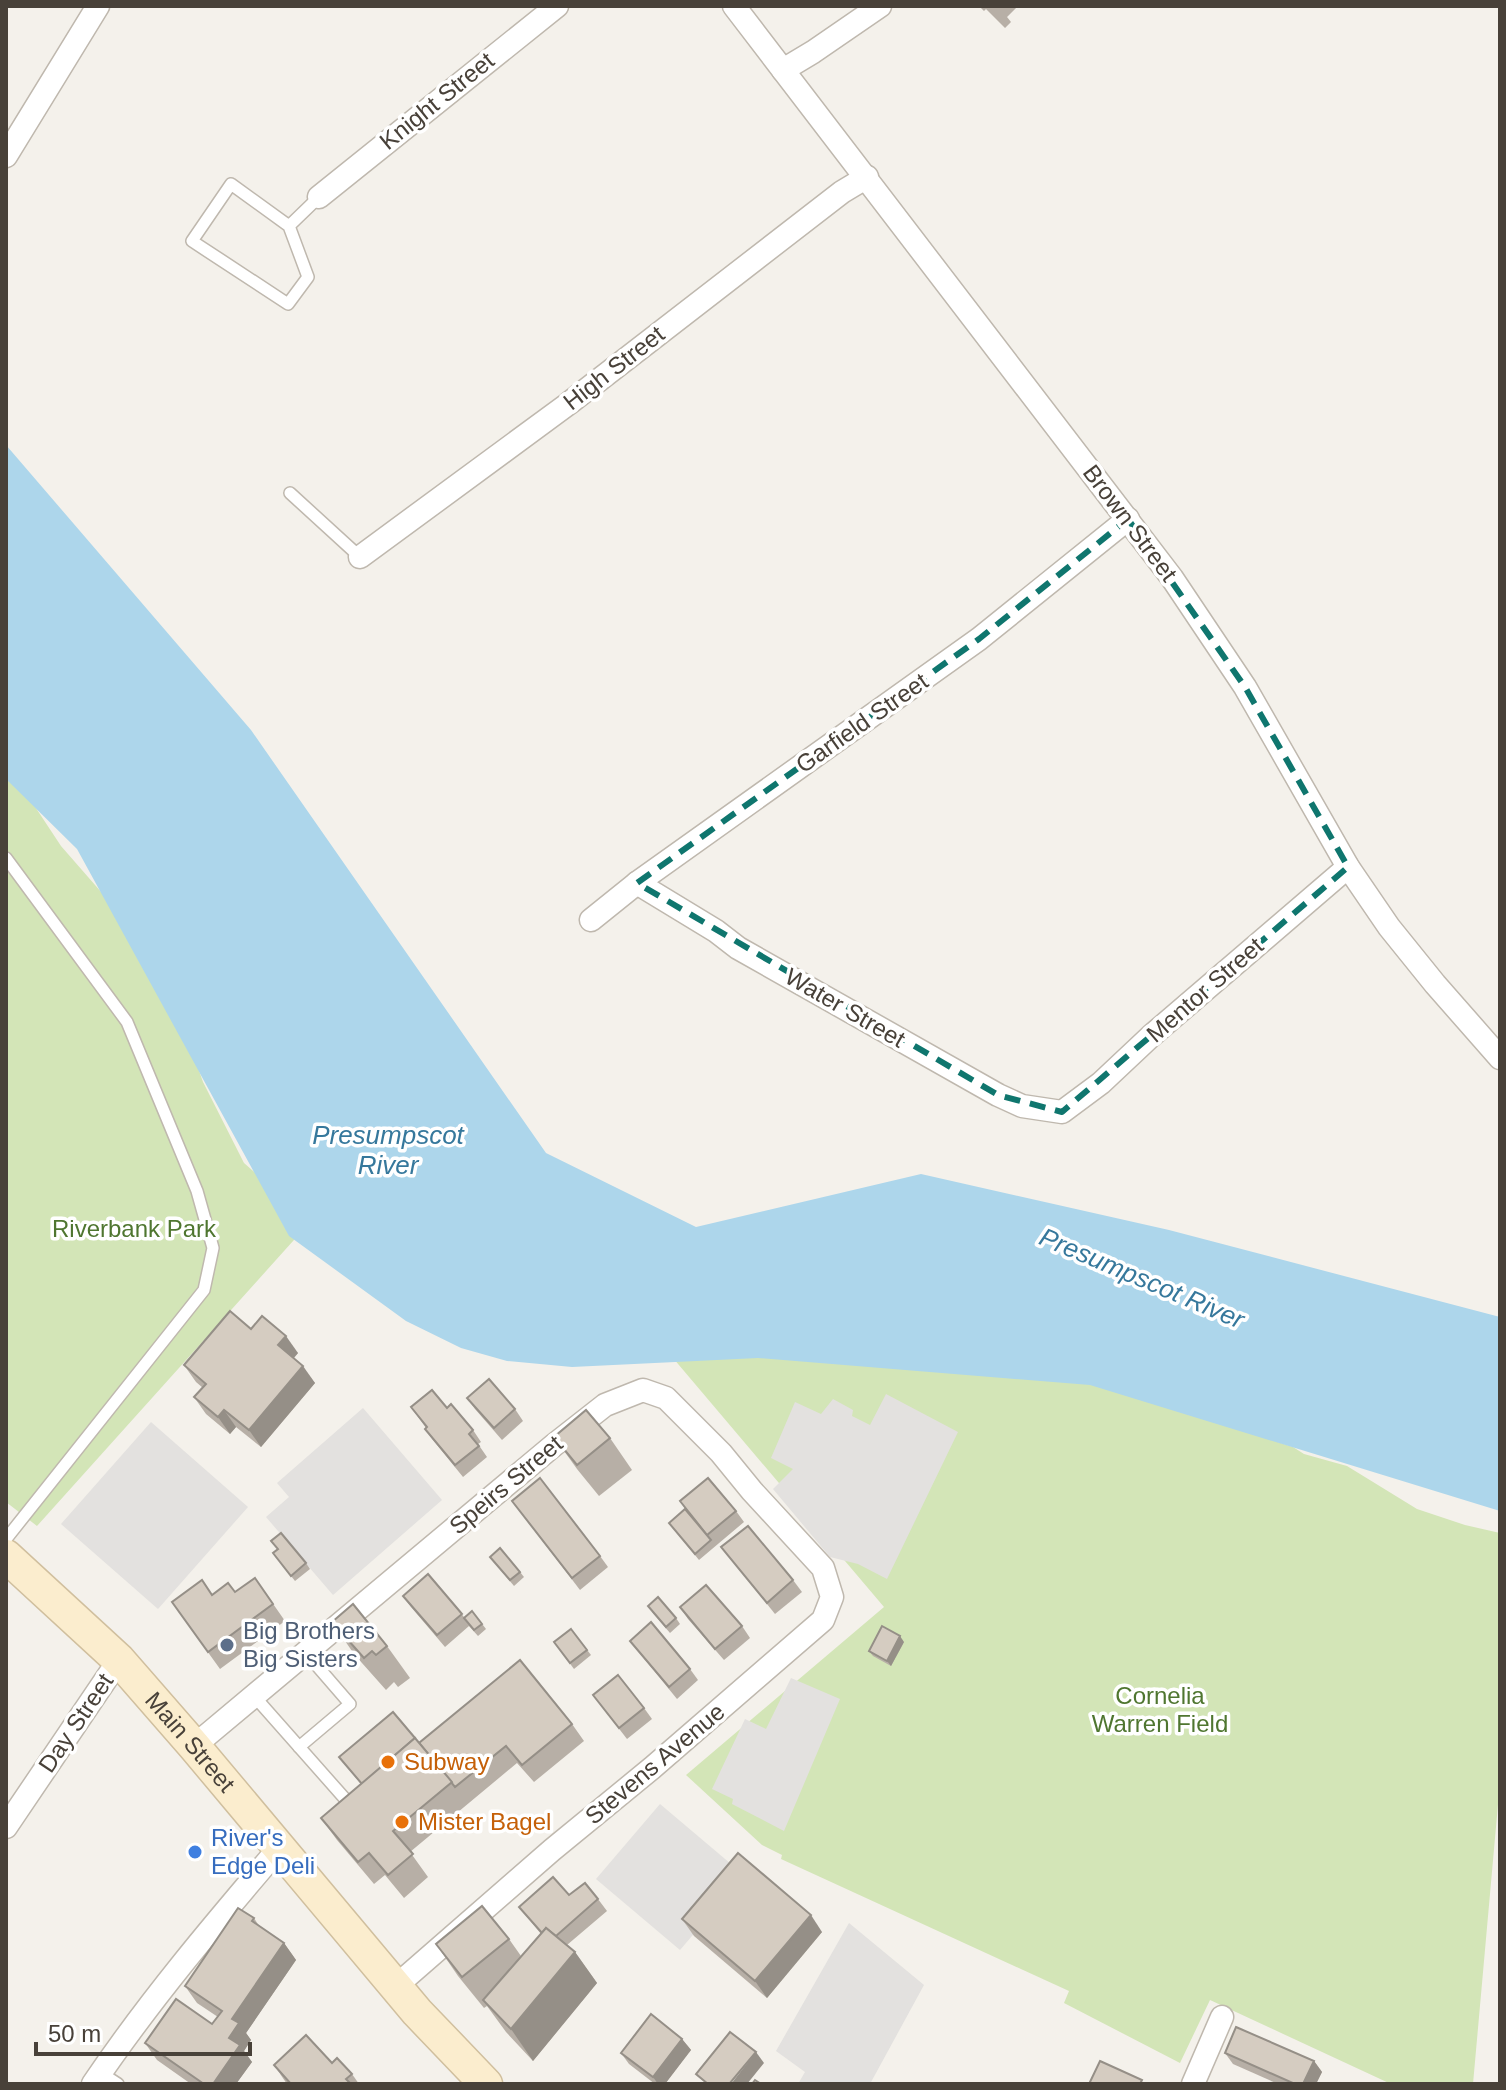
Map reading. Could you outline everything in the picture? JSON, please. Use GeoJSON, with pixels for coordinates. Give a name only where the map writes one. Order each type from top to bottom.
{"type":"FeatureCollection","features":[{"type":"Feature","properties":{"kind":"main road","name":"Main Street"},"geometry":{"type":"LineString","coordinates":[[6,1556],[119,1660],[417,2012],[482,2083]]}},
{"type":"Feature","properties":{"kind":"street"},"geometry":{"type":"LineString","coordinates":[[6,156],[98,6]]}},
{"type":"Feature","properties":{"kind":"street","name":"Knight Street"},"geometry":{"type":"LineString","coordinates":[[319,197],[557,6]]}},
{"type":"Feature","properties":{"kind":"street","name":"Brown Street"},"geometry":{"type":"LineString","coordinates":[[734,6],[1202,620],[1245,687],[1348,867],[1389,927],[1500,1058]]}},
{"type":"Feature","properties":{"kind":"street"},"geometry":{"type":"LineString","coordinates":[[783,70],[880,6]]}},
{"type":"Feature","properties":{"kind":"street","name":"High Street"},"geometry":{"type":"LineString","coordinates":[[360,557],[568,404],[842,192],[867,177]]}},
{"type":"Feature","properties":{"kind":"street","name":"Garfield Street"},"geometry":{"type":"LineString","coordinates":[[591,920],[637,883],[979,639],[1128,519]]}},
{"type":"Feature","properties":{"kind":"street","name":"Mentor Street"},"geometry":{"type":"LineString","coordinates":[[1062,1112],[1101,1083],[1151,1036],[1348,867]]}},
{"type":"Feature","properties":{"kind":"street","name":"Water Street"},"geometry":{"type":"LineString","coordinates":[[637,883],[738,948],[998,1095],[1022,1106],[1062,1112]]}},
{"type":"Feature","properties":{"kind":"street","name":"Speirs Street"},"geometry":{"type":"LineString","coordinates":[[194,1746],[605,1405],[643,1390],[666,1398],[721,1453],[823,1568],[832,1597]]}},
{"type":"Feature","properties":{"kind":"street","name":"Stevens Avenue"},"geometry":{"type":"LineString","coordinates":[[396,1986],[799,1642],[823,1620],[832,1597]]}},
{"type":"Feature","properties":{"kind":"street","name":"Day Street"},"geometry":{"type":"LineString","coordinates":[[6,1827],[119,1660]]}},
{"type":"Feature","properties":{"kind":"street"},"geometry":{"type":"LineString","coordinates":[[104,2080],[209,1931],[280,1847]]}},
{"type":"Feature","properties":{"kind":"street"},"geometry":{"type":"LineString","coordinates":[[1193,2084],[1222,2017]]}},
{"type":"Feature","properties":{"kind":"lane"},"geometry":{"type":"LineString","coordinates":[[231,184],[289,226],[308,277],[288,304],[192,241],[231,184]]}},
{"type":"Feature","properties":{"kind":"lane"},"geometry":{"type":"LineString","coordinates":[[289,226],[319,197]]}},
{"type":"Feature","properties":{"kind":"lane"},"geometry":{"type":"LineString","coordinates":[[290,493],[360,557]]}},
{"type":"Feature","properties":{"kind":"lane"},"geometry":{"type":"LineString","coordinates":[[6,858],[127,1022],[197,1191],[213,1248],[204,1290],[6,1539]]}},
{"type":"Feature","properties":{"kind":"lane"},"geometry":{"type":"LineString","coordinates":[[299,1747],[350,1704],[305,1652]]}},
{"type":"Feature","properties":{"kind":"lane"},"geometry":{"type":"LineString","coordinates":[[254,1696],[357,1813]]}},
{"type":"Feature","properties":{"kind":"highlighted area"},"geometry":{"type":"Polygon","coordinates":[[[1128,519],[1245,687],[1348,867],[1062,1112],[998,1095],[637,883],[979,639],[1128,519]]]}},
{"type":"Feature","properties":{"kind":"green space","name":"Riverbank Park"},"geometry":{"type":"Polygon","coordinates":[[[6,769],[22,787],[61,846],[109,901],[170,988],[203,1082],[244,1163],[311,1221],[37,1526],[6,1502],[6,769]]]}},
{"type":"Feature","properties":{"kind":"green space","name":"Cornelia Warren Field"},"geometry":{"type":"Polygon","coordinates":[[[962,1338],[1347,1466],[1417,1509],[1500,1533],[1500,1782],[1473,2084],[1391,2084],[1210,2000],[1180,2063],[1064,2003],[1069,1991],[781,1859],[782,1855],[762,1845],[686,1775],[884,1607],[673,1358],[962,1338]]]}},
{"type":"Feature","properties":{"kind":"shaded area"},"geometry":{"type":"Polygon","coordinates":[[[886,1394],[958,1432],[887,1579],[858,1564],[830,1557],[773,1489],[793,1469],[771,1458],[795,1402],[821,1414],[833,1399],[853,1410],[852,1416],[870,1425],[886,1394]]]}},
{"type":"Feature","properties":{"kind":"shaded area"},"geometry":{"type":"Polygon","coordinates":[[[363,1408],[442,1500],[333,1595],[266,1517],[289,1497],[277,1483],[363,1408]]]}},
{"type":"Feature","properties":{"kind":"shaded area"},"geometry":{"type":"Polygon","coordinates":[[[151,1422],[248,1507],[158,1609],[61,1524],[151,1422]]]}},
{"type":"Feature","properties":{"kind":"shaded area"},"geometry":{"type":"Polygon","coordinates":[[[791,1678],[840,1699],[784,1831],[732,1804],[733,1799],[712,1789],[745,1719],[766,1729],[791,1678]]]}},
{"type":"Feature","properties":{"kind":"shaded area"},"geometry":{"type":"Polygon","coordinates":[[[660,1804],[744,1875],[680,1950],[596,1879],[660,1804]]]}},
{"type":"Feature","properties":{"kind":"shaded area"},"geometry":{"type":"Polygon","coordinates":[[[849,1923],[924,1985],[870,2084],[798,2084],[805,2072],[776,2051],[849,1923]]]}},
{"type":"Feature","properties":{"kind":"water","name":"Presumpscot River"},"geometry":{"type":"Polygon","coordinates":[[[6,445],[251,730],[546,1153],[696,1227],[921,1174],[1169,1230],[1500,1317],[1500,1511],[1090,1385],[758,1358],[572,1367],[507,1361],[461,1348],[406,1321],[289,1236],[77,849],[6,779],[6,445]]]}},
{"type":"Feature","properties":{"kind":"building"},"geometry":{"type":"Polygon","coordinates":[[[230,1311],[251,1329],[262,1316],[286,1336],[278,1345],[303,1366],[249,1430],[224,1410],[218,1417],[194,1397],[206,1384],[184,1365],[230,1311]]]}},
{"type":"Feature","properties":{"kind":"building"},"geometry":{"type":"Polygon","coordinates":[[[489,1379],[515,1409],[494,1428],[467,1398],[489,1379]]]}},
{"type":"Feature","properties":{"kind":"building"},"geometry":{"type":"Polygon","coordinates":[[[432,1390],[447,1408],[451,1404],[473,1430],[469,1434],[479,1446],[455,1465],[411,1407],[432,1390]]]}},
{"type":"Feature","properties":{"kind":"building"},"geometry":{"type":"Polygon","coordinates":[[[586,1410],[610,1438],[577,1465],[554,1437],[586,1410]]]}},
{"type":"Feature","properties":{"kind":"building"},"geometry":{"type":"Polygon","coordinates":[[[540,1478],[600,1556],[572,1578],[512,1501],[540,1478]]]}},
{"type":"Feature","properties":{"kind":"building"},"geometry":{"type":"Polygon","coordinates":[[[708,1478],[736,1511],[707,1535],[680,1501],[708,1478]]]}},
{"type":"Feature","properties":{"kind":"building"},"geometry":{"type":"Polygon","coordinates":[[[685,1509],[711,1540],[695,1554],[669,1523],[685,1509]]]}},
{"type":"Feature","properties":{"kind":"building"},"geometry":{"type":"Polygon","coordinates":[[[748,1526],[793,1580],[767,1603],[721,1547],[748,1526]]]}},
{"type":"Feature","properties":{"kind":"building"},"geometry":{"type":"Polygon","coordinates":[[[281,1533],[306,1563],[291,1576],[273,1553],[278,1549],[271,1541],[281,1533]]]}},
{"type":"Feature","properties":{"kind":"building"},"geometry":{"type":"Polygon","coordinates":[[[500,1548],[520,1572],[510,1580],[490,1557],[500,1548]]]}},
{"type":"Feature","properties":{"kind":"building"},"geometry":{"type":"Polygon","coordinates":[[[428,1574],[462,1614],[437,1635],[403,1596],[428,1574]]]}},
{"type":"Feature","properties":{"kind":"building"},"geometry":{"type":"Polygon","coordinates":[[[255,1578],[273,1604],[208,1652],[172,1602],[202,1580],[212,1595],[228,1583],[235,1592],[255,1578]]]}},
{"type":"Feature","properties":{"kind":"building"},"geometry":{"type":"Polygon","coordinates":[[[706,1585],[742,1626],[715,1649],[680,1607],[706,1585]]]}},
{"type":"Feature","properties":{"kind":"building"},"geometry":{"type":"Polygon","coordinates":[[[658,1597],[676,1618],[666,1627],[648,1606],[658,1597]]]}},
{"type":"Feature","properties":{"kind":"building"},"geometry":{"type":"Polygon","coordinates":[[[353,1604],[387,1646],[376,1655],[372,1651],[364,1658],[332,1622],[353,1604]]]}},
{"type":"Feature","properties":{"kind":"building"},"geometry":{"type":"Polygon","coordinates":[[[472,1611],[482,1624],[474,1630],[464,1618],[472,1611]]]}},
{"type":"Feature","properties":{"kind":"building"},"geometry":{"type":"Polygon","coordinates":[[[651,1622],[690,1669],[669,1687],[630,1641],[651,1622]]]}},
{"type":"Feature","properties":{"kind":"building"},"geometry":{"type":"Polygon","coordinates":[[[882,1626],[900,1636],[887,1661],[869,1651],[882,1626]]]}},
{"type":"Feature","properties":{"kind":"building"},"geometry":{"type":"Polygon","coordinates":[[[571,1629],[587,1650],[570,1663],[554,1642],[571,1629]]]}},
{"type":"Feature","properties":{"kind":"building"},"geometry":{"type":"Polygon","coordinates":[[[520,1660],[572,1724],[522,1765],[506,1746],[455,1787],[419,1743],[520,1660]]]}},
{"type":"Feature","properties":{"kind":"building"},"geometry":{"type":"Polygon","coordinates":[[[618,1675],[644,1708],[619,1728],[593,1695],[618,1675]]]}},
{"type":"Feature","properties":{"kind":"building"},"geometry":{"type":"Polygon","coordinates":[[[393,1712],[415,1738],[362,1784],[339,1757],[393,1712]]]}},
{"type":"Feature","properties":{"kind":"building"},"geometry":{"type":"Polygon","coordinates":[[[415,1738],[452,1782],[393,1831],[413,1854],[388,1875],[369,1853],[358,1862],[321,1818],[415,1738]]]}},
{"type":"Feature","properties":{"kind":"building"},"geometry":{"type":"Polygon","coordinates":[[[738,1853],[811,1915],[755,1981],[682,1919],[738,1853]]]}},
{"type":"Feature","properties":{"kind":"building"},"geometry":{"type":"Polygon","coordinates":[[[553,1877],[569,1895],[585,1883],[598,1899],[556,1936],[546,1928],[542,1933],[519,1907],[553,1877]]]}},
{"type":"Feature","properties":{"kind":"building"},"geometry":{"type":"Polygon","coordinates":[[[482,1906],[509,1939],[462,1977],[436,1944],[482,1906]]]}},
{"type":"Feature","properties":{"kind":"building"},"geometry":{"type":"Polygon","coordinates":[[[238,1908],[284,1943],[232,2019],[239,2023],[229,2038],[240,2045],[213,2084],[204,2084],[145,2043],[176,1999],[212,2024],[222,2011],[185,1986],[238,1908]]]}},
{"type":"Feature","properties":{"kind":"building"},"geometry":{"type":"Polygon","coordinates":[[[546,1928],[575,1952],[511,2029],[483,2000],[546,1928]]]}},
{"type":"Feature","properties":{"kind":"building"},"geometry":{"type":"Polygon","coordinates":[[[651,2014],[682,2039],[653,2077],[621,2053],[651,2014]]]}},
{"type":"Feature","properties":{"kind":"building"},"geometry":{"type":"Polygon","coordinates":[[[1236,2027],[1314,2061],[1303,2084],[1295,2084],[1225,2053],[1236,2027]]]}},
{"type":"Feature","properties":{"kind":"building"},"geometry":{"type":"Polygon","coordinates":[[[730,2032],[756,2052],[731,2084],[708,2084],[696,2074],[730,2032]]]}},
{"type":"Feature","properties":{"kind":"building"},"geometry":{"type":"Polygon","coordinates":[[[306,2035],[332,2063],[337,2058],[352,2074],[346,2079],[351,2084],[291,2084],[274,2065],[306,2035]]]}},
{"type":"Feature","properties":{"kind":"building"},"geometry":{"type":"Polygon","coordinates":[[[1100,2061],[1142,2080],[1140,2084],[1089,2084],[1100,2061]]]}},
{"type":"Feature","properties":{"kind":"place","name":"Big Brothers Big Sisters"},"geometry":{"type":"Point","coordinates":[227,1645]}},
{"type":"Feature","properties":{"kind":"place","name":"Subway"},"geometry":{"type":"Point","coordinates":[388,1762]}},
{"type":"Feature","properties":{"kind":"place","name":"Mister Bagel"},"geometry":{"type":"Point","coordinates":[402,1822]}},
{"type":"Feature","properties":{"kind":"place","name":"River's Edge Deli"},"geometry":{"type":"Point","coordinates":[195,1852]}}]}
